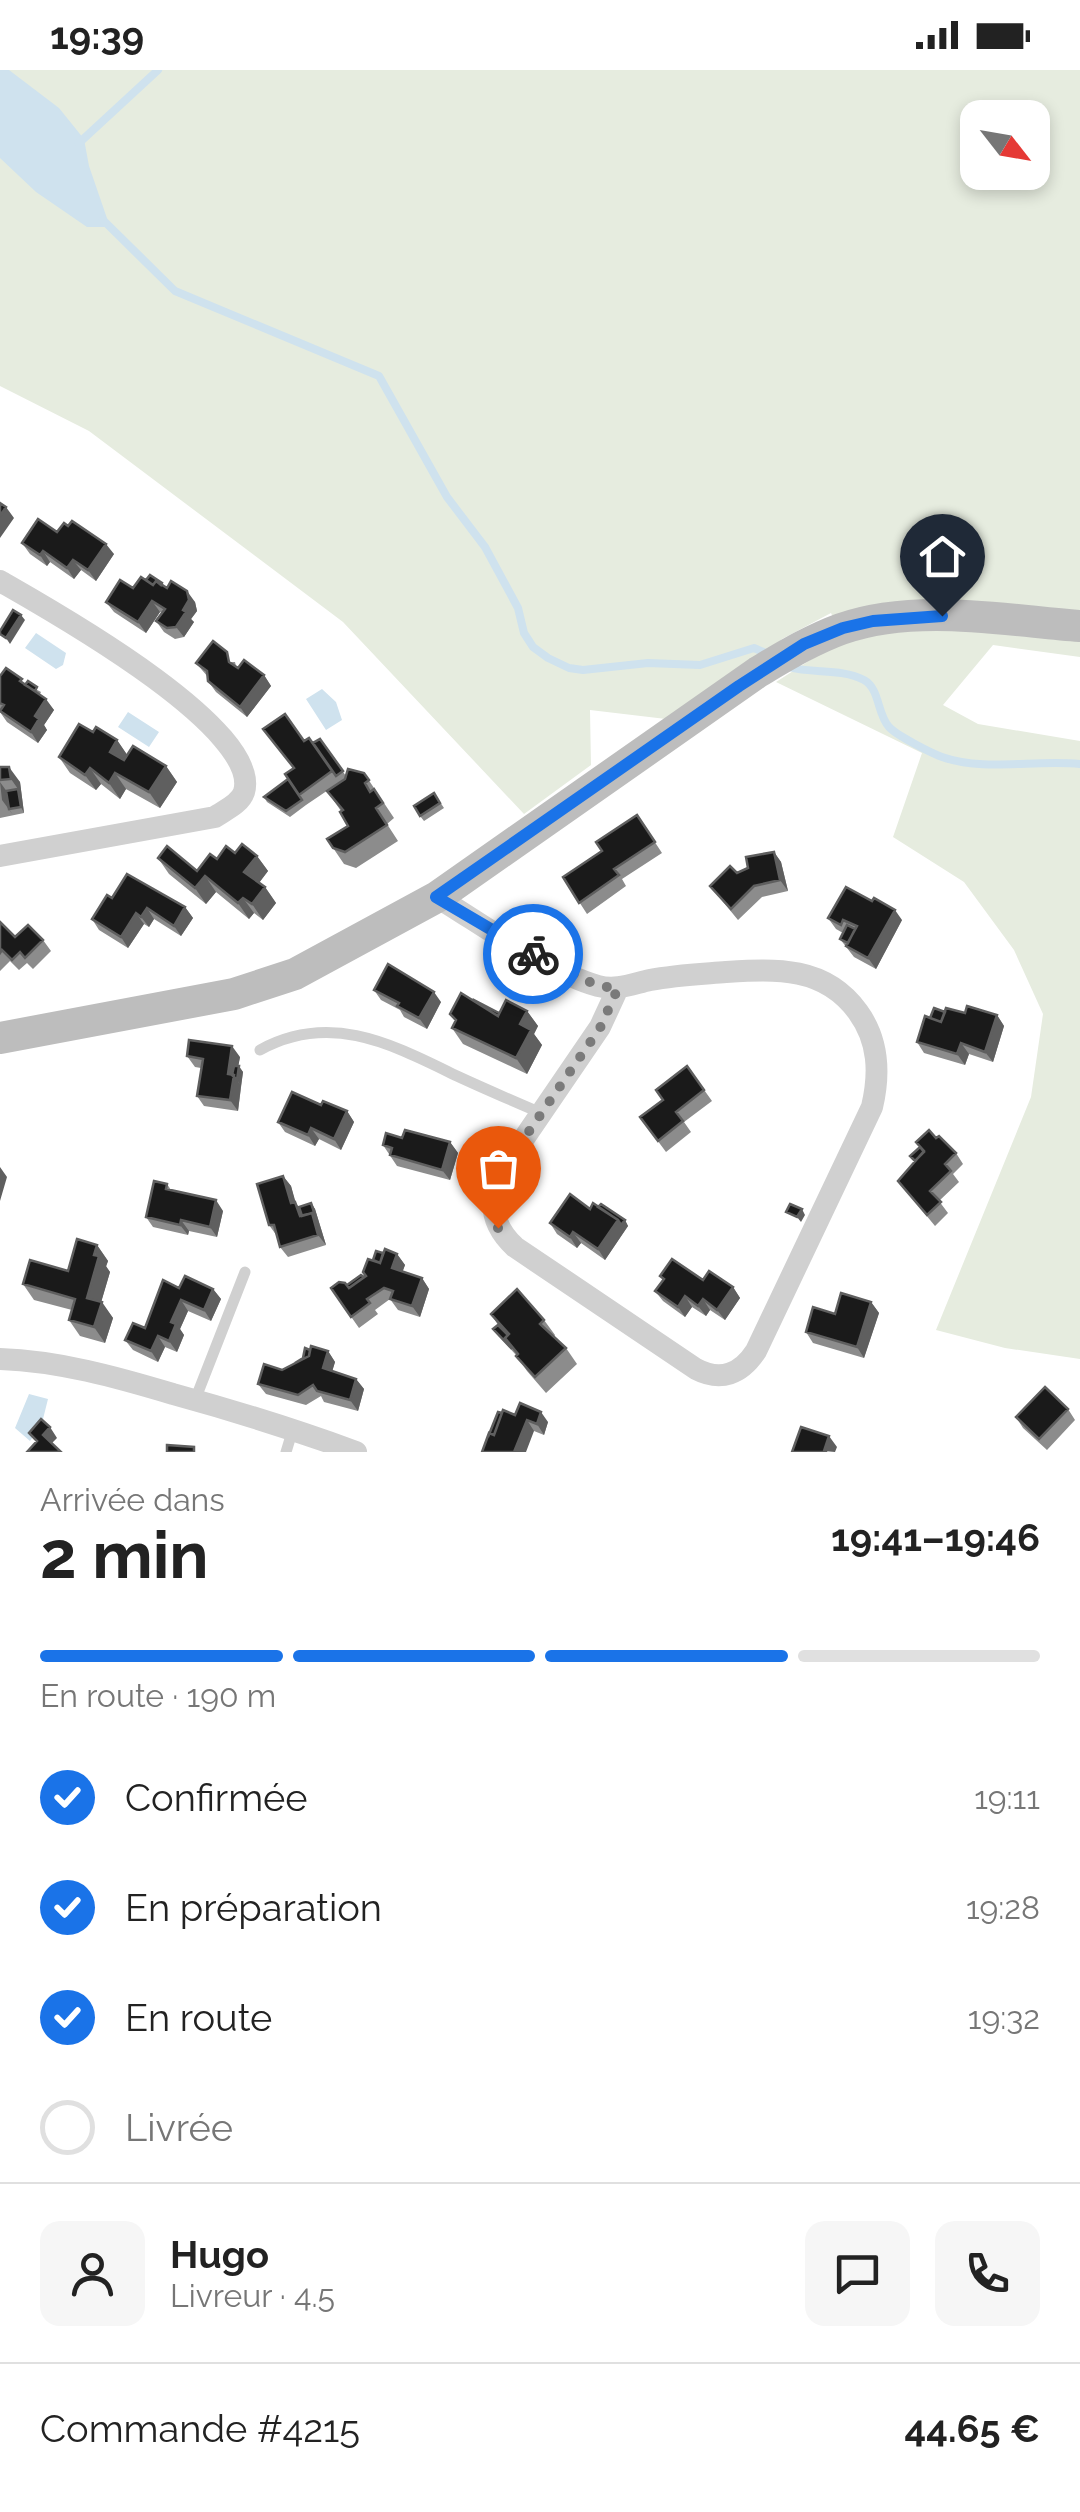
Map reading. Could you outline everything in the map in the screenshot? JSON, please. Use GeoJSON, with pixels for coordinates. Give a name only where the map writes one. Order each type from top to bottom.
{"type":"FeatureCollection","features":[{"type":"Feature","properties":{"kind":"street"},"geometry":{"type":"LineString","coordinates":[[0,582],[66,618],[140,666],[226,741],[244,778],[244,793],[234,805],[215,816],[0,856]]}},
{"type":"Feature","properties":{"kind":"street"},"geometry":{"type":"LineString","coordinates":[[0,1038],[265,986],[338,954],[436,897],[758,672],[804,644],[843,628],[942,616],[1080,626]]}},
{"type":"Feature","properties":{"kind":"street"},"geometry":{"type":"LineString","coordinates":[[436,897],[552,966],[598,986],[618,988],[691,974],[794,971],[817,978],[840,993],[858,1012],[870,1034],[878,1074],[872,1106],[748,1364],[732,1374],[721,1376],[696,1369],[515,1247],[503,1235],[493,1212],[499,1175],[600,1028],[618,988]]}},
{"type":"Feature","properties":{"kind":"street"},"geometry":{"type":"LineString","coordinates":[[0,1359],[44,1361],[196,1400],[290,1441],[356,1452]]}},
{"type":"Feature","properties":{"kind":"lane"},"geometry":{"type":"LineString","coordinates":[[260,1050],[294,1037],[327,1032],[385,1041],[541,1114]]}},
{"type":"Feature","properties":{"kind":"lane"},"geometry":{"type":"LineString","coordinates":[[196,1400],[245,1272]]}},
{"type":"Feature","properties":{"kind":"shaded area"},"geometry":{"type":"Polygon","coordinates":[[[0,70],[1080,70],[1080,657],[993,645],[943,705],[978,724],[1080,741],[1080,1359],[1005,1348],[936,1330],[1031,1097],[1043,1014],[1014,950],[964,882],[893,837],[922,753],[776,682],[843,639],[831,613],[782,639],[759,659],[666,719],[590,710],[591,765],[524,814],[343,622],[89,431],[0,386],[0,70]]]}},
{"type":"Feature","properties":{"kind":"water"},"geometry":{"type":"Polygon","coordinates":[[[0,70],[9,70],[59,108],[84,139],[110,227],[87,227],[36,192],[0,158],[0,70]]]}},
{"type":"Feature","properties":{"kind":"water"},"geometry":{"type":"Polygon","coordinates":[[[36,633],[66,653],[63,665],[56,669],[25,648],[36,633]]]}},
{"type":"Feature","properties":{"kind":"water"},"geometry":{"type":"Polygon","coordinates":[[[322,689],[336,702],[342,720],[326,730],[306,699],[322,689]]]}},
{"type":"Feature","properties":{"kind":"water"},"geometry":{"type":"Polygon","coordinates":[[[128,712],[159,732],[149,747],[118,727],[128,712]]]}},
{"type":"Feature","properties":{"kind":"water"},"geometry":{"type":"Polygon","coordinates":[[[29,1394],[48,1399],[42,1423],[30,1441],[15,1428],[29,1394]]]}},
{"type":"Feature","properties":{"kind":"building"},"geometry":{"type":"Polygon","coordinates":[[[38,519],[57,532],[64,523],[68,526],[72,521],[106,544],[88,570],[73,560],[67,568],[43,551],[40,555],[22,543],[38,519]]]}},
{"type":"Feature","properties":{"kind":"building"},"geometry":{"type":"Polygon","coordinates":[[[150,575],[162,583],[161,585],[146,580],[150,575]]]}},
{"type":"Feature","properties":{"kind":"building"},"geometry":{"type":"Polygon","coordinates":[[[141,577],[167,588],[171,581],[187,591],[189,600],[183,610],[186,612],[176,627],[167,628],[156,621],[165,609],[152,601],[138,622],[106,602],[120,580],[133,588],[141,577]]]}},
{"type":"Feature","properties":{"kind":"building"},"geometry":{"type":"Polygon","coordinates":[[[13,610],[21,615],[6,638],[0,631],[13,610]]]}},
{"type":"Feature","properties":{"kind":"building"},"geometry":{"type":"Polygon","coordinates":[[[213,641],[238,668],[244,660],[264,675],[240,707],[208,681],[207,671],[196,663],[213,641]]]}},
{"type":"Feature","properties":{"kind":"building"},"geometry":{"type":"Polygon","coordinates":[[[6,668],[46,699],[31,732],[0,711],[4,705],[0,703],[0,676],[6,668]]]}},
{"type":"Feature","properties":{"kind":"building"},"geometry":{"type":"Polygon","coordinates":[[[285,714],[304,741],[309,738],[332,771],[299,795],[285,774],[294,768],[263,729],[285,714]]]}},
{"type":"Feature","properties":{"kind":"building"},"geometry":{"type":"Polygon","coordinates":[[[79,724],[93,732],[96,727],[117,740],[110,752],[124,760],[133,746],[166,766],[149,792],[115,773],[109,783],[90,768],[85,775],[59,757],[79,724]]]}},
{"type":"Feature","properties":{"kind":"building"},"geometry":{"type":"Polygon","coordinates":[[[320,739],[343,771],[336,776],[313,743],[320,739]]]}},
{"type":"Feature","properties":{"kind":"building"},"geometry":{"type":"Polygon","coordinates":[[[0,767],[9,767],[11,779],[0,780],[0,767]]]}},
{"type":"Feature","properties":{"kind":"building"},"geometry":{"type":"Polygon","coordinates":[[[348,769],[364,773],[369,780],[365,783],[383,803],[376,808],[387,825],[345,852],[333,848],[327,839],[348,826],[340,812],[343,810],[327,791],[345,779],[348,769]]]}},
{"type":"Feature","properties":{"kind":"building"},"geometry":{"type":"Polygon","coordinates":[[[288,779],[302,800],[286,811],[264,797],[288,779]]]}},
{"type":"Feature","properties":{"kind":"building"},"geometry":{"type":"Polygon","coordinates":[[[18,789],[21,807],[9,809],[6,791],[18,789]]]}},
{"type":"Feature","properties":{"kind":"building"},"geometry":{"type":"Polygon","coordinates":[[[434,793],[440,803],[420,816],[414,806],[434,793]]]}},
{"type":"Feature","properties":{"kind":"building"},"geometry":{"type":"Polygon","coordinates":[[[637,815],[655,842],[614,869],[619,875],[579,903],[563,877],[602,851],[596,842],[637,815]]]}},
{"type":"Feature","properties":{"kind":"building"},"geometry":{"type":"Polygon","coordinates":[[[242,844],[257,856],[244,872],[265,887],[252,904],[243,898],[238,903],[205,876],[195,888],[158,858],[167,846],[197,871],[210,854],[217,859],[226,846],[235,853],[242,844]]]}},
{"type":"Feature","properties":{"kind":"building"},"geometry":{"type":"Polygon","coordinates":[[[774,852],[780,880],[754,886],[731,909],[710,886],[730,866],[737,873],[748,868],[746,857],[774,852]]]}},
{"type":"Feature","properties":{"kind":"building"},"geometry":{"type":"Polygon","coordinates":[[[127,874],[185,907],[174,926],[147,908],[141,917],[136,913],[121,937],[92,919],[127,874]]]}},
{"type":"Feature","properties":{"kind":"building"},"geometry":{"type":"Polygon","coordinates":[[[846,887],[895,910],[868,958],[846,946],[857,926],[843,920],[841,925],[828,918],[846,887]]]}},
{"type":"Feature","properties":{"kind":"building"},"geometry":{"type":"Polygon","coordinates":[[[0,922],[15,937],[28,925],[43,940],[25,958],[20,952],[12,960],[2,950],[0,953],[0,922]]]}},
{"type":"Feature","properties":{"kind":"building"},"geometry":{"type":"Polygon","coordinates":[[[847,925],[855,929],[848,943],[840,939],[847,925]]]}},
{"type":"Feature","properties":{"kind":"building"},"geometry":{"type":"Polygon","coordinates":[[[388,964],[434,992],[419,1018],[374,990],[388,964]]]}},
{"type":"Feature","properties":{"kind":"building"},"geometry":{"type":"Polygon","coordinates":[[[461,993],[498,1016],[506,1000],[527,1011],[520,1024],[531,1030],[516,1058],[452,1028],[456,1020],[450,1014],[461,993]]]}},
{"type":"Feature","properties":{"kind":"building"},"geometry":{"type":"Polygon","coordinates":[[[967,1006],[997,1015],[985,1052],[961,1043],[957,1054],[917,1042],[925,1016],[941,1022],[946,1008],[965,1013],[967,1006]]]}},
{"type":"Feature","properties":{"kind":"building"},"geometry":{"type":"Polygon","coordinates":[[[934,1008],[945,1012],[941,1022],[930,1018],[934,1008]]]}},
{"type":"Feature","properties":{"kind":"building"},"geometry":{"type":"Polygon","coordinates":[[[189,1040],[232,1046],[228,1074],[234,1075],[230,1100],[197,1096],[203,1059],[187,1056],[189,1040]]]}},
{"type":"Feature","properties":{"kind":"building"},"geometry":{"type":"Polygon","coordinates":[[[687,1066],[704,1090],[676,1112],[683,1121],[658,1141],[640,1117],[663,1100],[656,1090],[687,1066]]]}},
{"type":"Feature","properties":{"kind":"building"},"geometry":{"type":"Polygon","coordinates":[[[292,1092],[347,1111],[334,1139],[311,1128],[308,1135],[278,1122],[292,1092]]]}},
{"type":"Feature","properties":{"kind":"building"},"geometry":{"type":"Polygon","coordinates":[[[405,1130],[450,1142],[442,1170],[390,1155],[392,1148],[383,1145],[386,1133],[402,1138],[405,1130]]]}},
{"type":"Feature","properties":{"kind":"building"},"geometry":{"type":"Polygon","coordinates":[[[929,1130],[956,1153],[945,1164],[951,1171],[930,1191],[941,1202],[927,1215],[898,1181],[924,1151],[916,1142],[929,1130]]]}},
{"type":"Feature","properties":{"kind":"building"},"geometry":{"type":"Polygon","coordinates":[[[920,1147],[924,1152],[915,1161],[910,1156],[920,1147]]]}},
{"type":"Feature","properties":{"kind":"building"},"geometry":{"type":"Polygon","coordinates":[[[283,1176],[291,1203],[295,1202],[300,1216],[312,1213],[318,1235],[280,1247],[257,1184],[283,1176]]]}},
{"type":"Feature","properties":{"kind":"building"},"geometry":{"type":"Polygon","coordinates":[[[154,1181],[167,1184],[166,1189],[216,1200],[210,1227],[146,1217],[154,1181]]]}},
{"type":"Feature","properties":{"kind":"building"},"geometry":{"type":"Polygon","coordinates":[[[570,1194],[590,1209],[593,1203],[618,1220],[598,1249],[573,1232],[570,1237],[550,1223],[570,1194]]]}},
{"type":"Feature","properties":{"kind":"building"},"geometry":{"type":"Polygon","coordinates":[[[311,1203],[316,1218],[312,1213],[302,1216],[299,1207],[311,1203]]]}},
{"type":"Feature","properties":{"kind":"building"},"geometry":{"type":"Polygon","coordinates":[[[601,1204],[625,1220],[621,1225],[598,1207],[601,1204]]]}},
{"type":"Feature","properties":{"kind":"building"},"geometry":{"type":"Polygon","coordinates":[[[790,1204],[802,1209],[797,1217],[786,1212],[790,1204]]]}},
{"type":"Feature","properties":{"kind":"building"},"geometry":{"type":"Polygon","coordinates":[[[77,1239],[97,1245],[94,1255],[99,1256],[87,1298],[102,1302],[94,1327],[69,1320],[75,1299],[23,1284],[30,1260],[68,1271],[77,1239]]]}},
{"type":"Feature","properties":{"kind":"building"},"geometry":{"type":"Polygon","coordinates":[[[385,1249],[397,1254],[392,1268],[422,1278],[412,1306],[390,1299],[393,1291],[384,1288],[351,1317],[331,1288],[339,1282],[349,1288],[366,1276],[363,1272],[368,1259],[380,1263],[385,1249]]]}},
{"type":"Feature","properties":{"kind":"building"},"geometry":{"type":"Polygon","coordinates":[[[376,1251],[383,1253],[380,1263],[373,1260],[376,1251]]]}},
{"type":"Feature","properties":{"kind":"building"},"geometry":{"type":"Polygon","coordinates":[[[672,1259],[703,1280],[709,1271],[733,1287],[717,1310],[703,1299],[698,1306],[685,1296],[678,1307],[655,1291],[672,1259]]]}},
{"type":"Feature","properties":{"kind":"building"},"geometry":{"type":"Polygon","coordinates":[[[185,1276],[213,1289],[204,1310],[181,1300],[171,1322],[176,1324],[169,1341],[158,1336],[151,1351],[125,1340],[133,1323],[145,1328],[163,1280],[179,1288],[185,1276]]]}},
{"type":"Feature","properties":{"kind":"building"},"geometry":{"type":"Polygon","coordinates":[[[517,1289],[544,1320],[540,1324],[566,1348],[535,1377],[516,1356],[505,1338],[509,1334],[491,1314],[517,1289]]]}},
{"type":"Feature","properties":{"kind":"building"},"geometry":{"type":"Polygon","coordinates":[[[841,1293],[871,1302],[857,1347],[806,1332],[813,1307],[835,1314],[841,1293]]]}},
{"type":"Feature","properties":{"kind":"building"},"geometry":{"type":"Polygon","coordinates":[[[498,1325],[508,1335],[505,1338],[512,1349],[493,1329],[498,1325]]]}},
{"type":"Feature","properties":{"kind":"building"},"geometry":{"type":"Polygon","coordinates":[[[311,1346],[328,1351],[323,1368],[356,1379],[350,1400],[317,1391],[313,1385],[298,1395],[258,1384],[264,1364],[282,1370],[309,1356],[311,1346]]]}},
{"type":"Feature","properties":{"kind":"building"},"geometry":{"type":"Polygon","coordinates":[[[1045,1387],[1068,1409],[1039,1439],[1016,1417],[1045,1387]]]}},
{"type":"Feature","properties":{"kind":"building"},"geometry":{"type":"Polygon","coordinates":[[[520,1403],[541,1412],[537,1424],[527,1420],[514,1452],[482,1452],[489,1433],[494,1435],[503,1410],[515,1415],[520,1403]]]}},
{"type":"Feature","properties":{"kind":"building"},"geometry":{"type":"Polygon","coordinates":[[[498,1412],[502,1413],[494,1435],[490,1433],[498,1412]]]}},
{"type":"Feature","properties":{"kind":"building"},"geometry":{"type":"Polygon","coordinates":[[[41,1419],[50,1427],[43,1435],[61,1452],[27,1452],[37,1441],[29,1433],[41,1419]]]}},
{"type":"Feature","properties":{"kind":"building"},"geometry":{"type":"Polygon","coordinates":[[[801,1427],[829,1436],[824,1451],[827,1452],[792,1452],[801,1427]]]}},
{"type":"Feature","properties":{"kind":"building"},"geometry":{"type":"Polygon","coordinates":[[[167,1445],[194,1447],[194,1452],[167,1452],[167,1445]]]}},
{"type":"Feature","properties":{"kind":"waterway"},"geometry":{"type":"LineString","coordinates":[[79,143],[158,70]]}},
{"type":"Feature","properties":{"kind":"waterway"},"geometry":{"type":"LineString","coordinates":[[103,220],[175,291],[379,376],[447,497],[485,547],[518,608],[524,633],[533,647],[548,658],[583,670],[648,663],[700,665],[754,648],[768,654]]}},
{"type":"Feature","properties":{"kind":"waterway"},"geometry":{"type":"LineString","coordinates":[[789,667],[864,680],[873,689],[889,727],[942,757],[976,764],[1080,764]]}},
{"type":"Feature","properties":{"kind":"way so far"},"geometry":{"type":"LineString","coordinates":[[498,1228],[492,1204],[499,1175],[600,1028],[618,988],[598,986],[533,954]]}},
{"type":"Feature","properties":{"kind":"route"},"geometry":{"type":"LineString","coordinates":[[533,954],[436,897],[804,644],[873,621],[942,616]]}}]}
